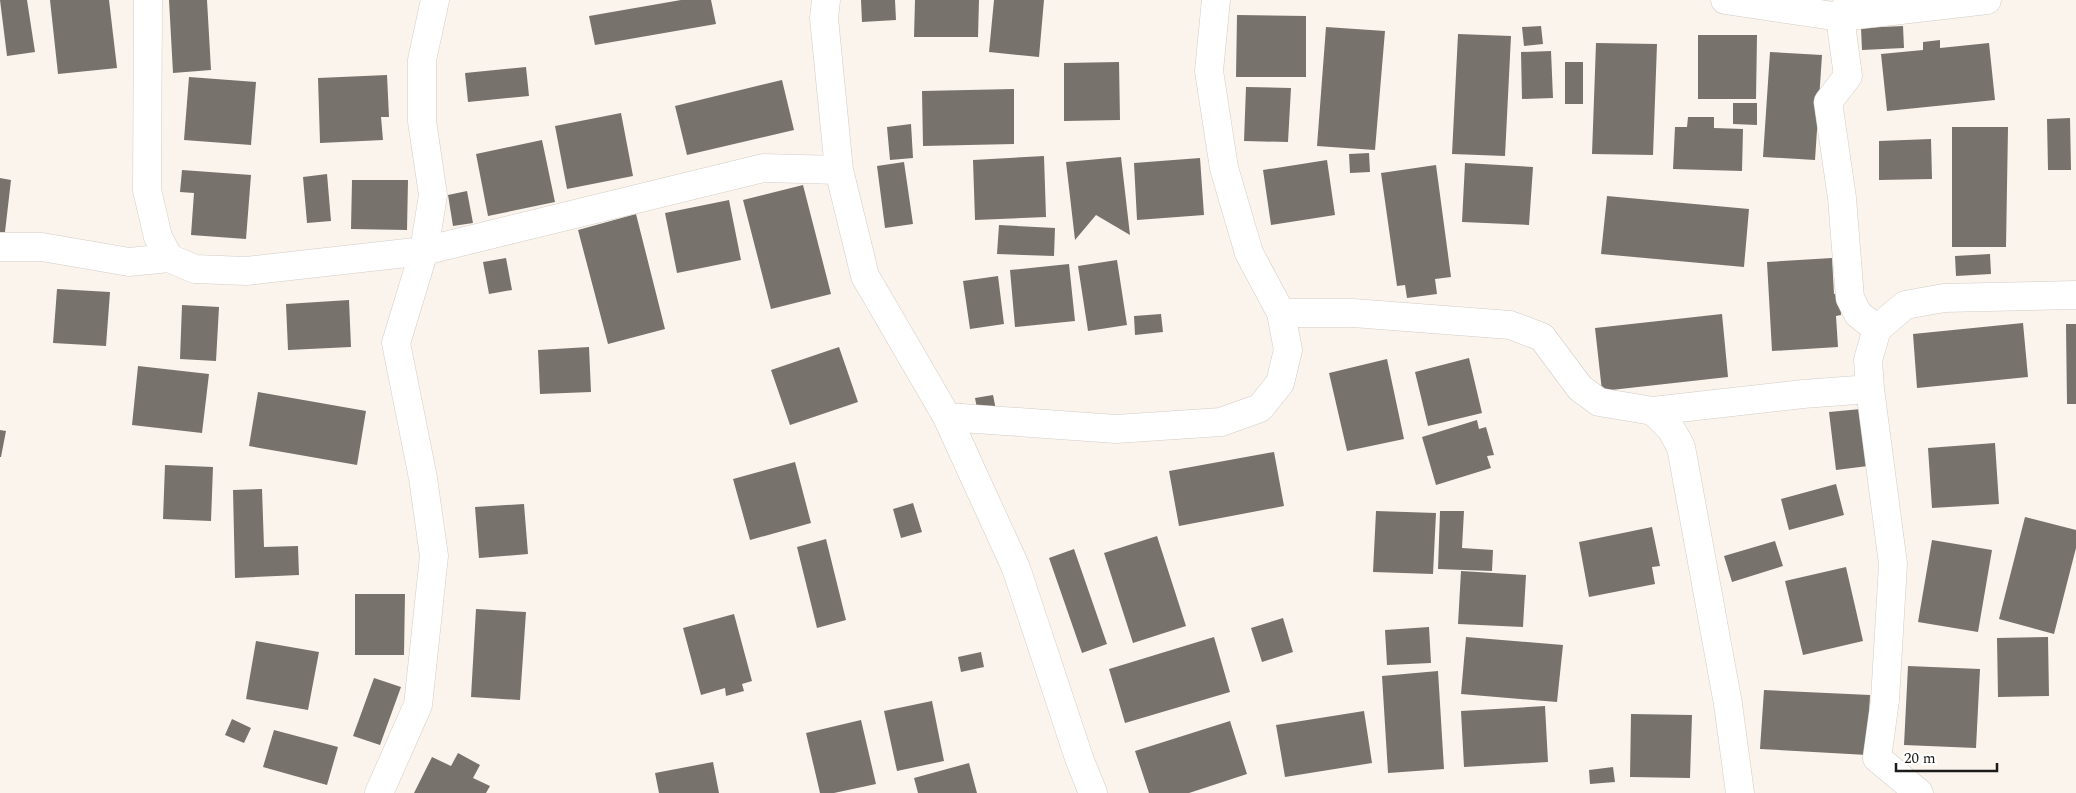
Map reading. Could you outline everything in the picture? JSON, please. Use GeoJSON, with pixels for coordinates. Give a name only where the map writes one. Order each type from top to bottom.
{"type":"FeatureCollection","features":[{"type":"Feature","properties":{"kind":"street"},"geometry":{"type":"LineString","coordinates":[[148,0],[146,190],[158,237],[169,258]]}},
{"type":"Feature","properties":{"kind":"street"},"geometry":{"type":"LineString","coordinates":[[379,793],[418,705],[434,556],[423,478],[396,343],[424,252],[433,195],[422,121],[422,60],[435,0]]}},
{"type":"Feature","properties":{"kind":"street"},"geometry":{"type":"LineString","coordinates":[[826,0],[824,18],[839,170],[865,276],[947,417],[1016,568],[1076,749],[1094,793]]}},
{"type":"Feature","properties":{"kind":"street"},"geometry":{"type":"LineString","coordinates":[[947,417],[1116,429],[1221,422],[1260,408],[1280,383],[1288,350],[1281,312],[1250,253],[1224,168],[1209,71],[1216,0]]}},
{"type":"Feature","properties":{"kind":"street"},"geometry":{"type":"LineString","coordinates":[[1725,0],[1845,9],[1987,0]]}},
{"type":"Feature","properties":{"kind":"street"},"geometry":{"type":"LineString","coordinates":[[1845,9],[1848,76],[1828,102],[1842,198],[1850,298],[1858,314],[1877,329]]}},
{"type":"Feature","properties":{"kind":"street"},"geometry":{"type":"LineString","coordinates":[[0,247],[42,247],[130,262],[169,258],[195,269],[246,271],[424,252],[763,168],[839,170]]}},
{"type":"Feature","properties":{"kind":"street"},"geometry":{"type":"LineString","coordinates":[[1919,793],[1876,758],[1885,700],[1893,564],[1870,389],[1868,360],[1877,329],[1905,305],[1944,298],[2076,295]]}},
{"type":"Feature","properties":{"kind":"street"},"geometry":{"type":"LineString","coordinates":[[1281,312],[1353,313],[1510,325],[1542,337],[1580,388],[1599,402],[1653,411],[1803,394],[1870,389]]}},
{"type":"Feature","properties":{"kind":"street"},"geometry":{"type":"LineString","coordinates":[[1653,411],[1671,429],[1681,447],[1728,704],[1740,793]]}},
{"type":"Feature","properties":{"kind":"building"},"geometry":{"type":"Polygon","coordinates":[[[0,0],[27,0],[35,52],[7,56],[0,0]]]}},
{"type":"Feature","properties":{"kind":"building"},"geometry":{"type":"Polygon","coordinates":[[[50,0],[109,0],[117,68],[58,74],[50,0]]]}},
{"type":"Feature","properties":{"kind":"building"},"geometry":{"type":"Polygon","coordinates":[[[169,0],[207,0],[211,70],[173,73],[169,0]]]}},
{"type":"Feature","properties":{"kind":"building"},"geometry":{"type":"Polygon","coordinates":[[[681,0],[711,0],[716,24],[595,45],[589,16],[681,0]]]}},
{"type":"Feature","properties":{"kind":"building"},"geometry":{"type":"Polygon","coordinates":[[[861,0],[895,0],[896,20],[862,22],[861,0]]]}},
{"type":"Feature","properties":{"kind":"building"},"geometry":{"type":"Polygon","coordinates":[[[915,0],[979,0],[978,37],[914,37],[915,0]]]}},
{"type":"Feature","properties":{"kind":"building"},"geometry":{"type":"Polygon","coordinates":[[[994,0],[1044,0],[1039,57],[989,52],[994,0]]]}},
{"type":"Feature","properties":{"kind":"building"},"geometry":{"type":"Polygon","coordinates":[[[1237,15],[1306,16],[1306,77],[1236,77],[1237,15]]]}},
{"type":"Feature","properties":{"kind":"building"},"geometry":{"type":"Polygon","coordinates":[[[1541,26],[1543,44],[1524,46],[1522,27],[1541,26]]]}},
{"type":"Feature","properties":{"kind":"building"},"geometry":{"type":"Polygon","coordinates":[[[1903,26],[1904,48],[1862,50],[1861,28],[1903,26]]]}},
{"type":"Feature","properties":{"kind":"building"},"geometry":{"type":"Polygon","coordinates":[[[1326,27],[1385,31],[1375,150],[1317,146],[1326,27]]]}},
{"type":"Feature","properties":{"kind":"building"},"geometry":{"type":"Polygon","coordinates":[[[1458,34],[1511,36],[1505,156],[1452,154],[1458,34]]]}},
{"type":"Feature","properties":{"kind":"building"},"geometry":{"type":"Polygon","coordinates":[[[1698,35],[1757,35],[1756,99],[1698,99],[1698,35]]]}},
{"type":"Feature","properties":{"kind":"building"},"geometry":{"type":"Polygon","coordinates":[[[1940,40],[1940,48],[1989,43],[1995,100],[1887,111],[1881,54],[1923,50],[1923,42],[1940,40]]]}},
{"type":"Feature","properties":{"kind":"building"},"geometry":{"type":"Polygon","coordinates":[[[1596,43],[1657,44],[1653,155],[1592,154],[1596,43]]]}},
{"type":"Feature","properties":{"kind":"building"},"geometry":{"type":"Polygon","coordinates":[[[1551,51],[1553,98],[1522,99],[1521,52],[1551,51]]]}},
{"type":"Feature","properties":{"kind":"building"},"geometry":{"type":"Polygon","coordinates":[[[1770,52],[1822,55],[1815,160],[1763,157],[1770,52]]]}},
{"type":"Feature","properties":{"kind":"building"},"geometry":{"type":"Polygon","coordinates":[[[1119,62],[1120,120],[1064,121],[1064,63],[1119,62]]]}},
{"type":"Feature","properties":{"kind":"building"},"geometry":{"type":"Polygon","coordinates":[[[1565,62],[1583,62],[1583,104],[1565,104],[1565,62]]]}},
{"type":"Feature","properties":{"kind":"building"},"geometry":{"type":"Polygon","coordinates":[[[526,67],[529,96],[468,102],[465,73],[526,67]]]}},
{"type":"Feature","properties":{"kind":"building"},"geometry":{"type":"Polygon","coordinates":[[[387,75],[389,117],[381,117],[383,140],[320,143],[318,78],[387,75]]]}},
{"type":"Feature","properties":{"kind":"building"},"geometry":{"type":"Polygon","coordinates":[[[189,77],[256,82],[251,145],[184,140],[189,77]]]}},
{"type":"Feature","properties":{"kind":"building"},"geometry":{"type":"Polygon","coordinates":[[[782,80],[794,130],[687,155],[675,106],[782,80]]]}},
{"type":"Feature","properties":{"kind":"building"},"geometry":{"type":"Polygon","coordinates":[[[1246,87],[1291,88],[1288,142],[1244,141],[1246,87]]]}},
{"type":"Feature","properties":{"kind":"building"},"geometry":{"type":"Polygon","coordinates":[[[1014,89],[1014,144],[923,146],[922,91],[1014,89]]]}},
{"type":"Feature","properties":{"kind":"building"},"geometry":{"type":"Polygon","coordinates":[[[1733,103],[1757,103],[1757,125],[1733,124],[1733,103]]]}},
{"type":"Feature","properties":{"kind":"building"},"geometry":{"type":"Polygon","coordinates":[[[621,113],[633,176],[567,189],[555,126],[621,113]]]}},
{"type":"Feature","properties":{"kind":"building"},"geometry":{"type":"Polygon","coordinates":[[[1688,117],[1714,117],[1714,128],[1743,129],[1742,171],[1673,169],[1675,127],[1687,127],[1688,117]]]}},
{"type":"Feature","properties":{"kind":"building"},"geometry":{"type":"Polygon","coordinates":[[[2070,118],[2071,170],[2048,170],[2047,119],[2070,118]]]}},
{"type":"Feature","properties":{"kind":"building"},"geometry":{"type":"Polygon","coordinates":[[[911,124],[913,158],[890,160],[887,127],[911,124]]]}},
{"type":"Feature","properties":{"kind":"building"},"geometry":{"type":"Polygon","coordinates":[[[1952,127],[2008,127],[2006,247],[1952,247],[1952,127]]]}},
{"type":"Feature","properties":{"kind":"building"},"geometry":{"type":"Polygon","coordinates":[[[1931,139],[1932,179],[1879,180],[1879,141],[1931,139]]]}},
{"type":"Feature","properties":{"kind":"building"},"geometry":{"type":"Polygon","coordinates":[[[542,140],[555,202],[488,216],[476,154],[542,140]]]}},
{"type":"Feature","properties":{"kind":"building"},"geometry":{"type":"Polygon","coordinates":[[[1369,153],[1370,172],[1350,173],[1349,154],[1369,153]]]}},
{"type":"Feature","properties":{"kind":"building"},"geometry":{"type":"Polygon","coordinates":[[[1044,156],[1046,217],[975,220],[973,160],[1044,156]]]}},
{"type":"Feature","properties":{"kind":"building"},"geometry":{"type":"Polygon","coordinates":[[[1121,157],[1130,235],[1096,215],[1075,240],[1066,162],[1121,157]]]}},
{"type":"Feature","properties":{"kind":"building"},"geometry":{"type":"Polygon","coordinates":[[[1200,158],[1204,215],[1137,220],[1134,163],[1200,158]]]}},
{"type":"Feature","properties":{"kind":"building"},"geometry":{"type":"Polygon","coordinates":[[[1327,160],[1335,215],[1271,225],[1263,170],[1327,160]]]}},
{"type":"Feature","properties":{"kind":"building"},"geometry":{"type":"Polygon","coordinates":[[[904,162],[913,224],[885,228],[877,166],[904,162]]]}},
{"type":"Feature","properties":{"kind":"building"},"geometry":{"type":"Polygon","coordinates":[[[1465,163],[1533,167],[1529,225],[1462,222],[1465,163]]]}},
{"type":"Feature","properties":{"kind":"building"},"geometry":{"type":"Polygon","coordinates":[[[1436,165],[1451,277],[1435,279],[1437,294],[1407,298],[1405,285],[1397,286],[1381,173],[1436,165]]]}},
{"type":"Feature","properties":{"kind":"building"},"geometry":{"type":"Polygon","coordinates":[[[182,170],[251,175],[246,239],[191,235],[194,193],[180,192],[182,170]]]}},
{"type":"Feature","properties":{"kind":"building"},"geometry":{"type":"Polygon","coordinates":[[[327,174],[331,221],[307,223],[303,177],[327,174]]]}},
{"type":"Feature","properties":{"kind":"building"},"geometry":{"type":"Polygon","coordinates":[[[0,178],[11,180],[5,232],[0,232],[0,178]]]}},
{"type":"Feature","properties":{"kind":"building"},"geometry":{"type":"Polygon","coordinates":[[[352,180],[408,180],[407,230],[351,229],[352,180]]]}},
{"type":"Feature","properties":{"kind":"building"},"geometry":{"type":"Polygon","coordinates":[[[803,185],[831,294],[771,309],[743,200],[803,185]]]}},
{"type":"Feature","properties":{"kind":"building"},"geometry":{"type":"Polygon","coordinates":[[[467,191],[473,223],[453,226],[448,195],[467,191]]]}},
{"type":"Feature","properties":{"kind":"building"},"geometry":{"type":"Polygon","coordinates":[[[1607,196],[1749,209],[1744,267],[1601,254],[1607,196]]]}},
{"type":"Feature","properties":{"kind":"building"},"geometry":{"type":"Polygon","coordinates":[[[729,200],[741,260],[677,273],[665,213],[729,200]]]}},
{"type":"Feature","properties":{"kind":"building"},"geometry":{"type":"Polygon","coordinates":[[[636,214],[665,329],[608,344],[578,230],[636,214]]]}},
{"type":"Feature","properties":{"kind":"building"},"geometry":{"type":"Polygon","coordinates":[[[999,225],[1055,228],[1054,256],[997,254],[999,225]]]}},
{"type":"Feature","properties":{"kind":"building"},"geometry":{"type":"Polygon","coordinates":[[[1990,254],[1991,274],[1956,276],[1955,256],[1990,254]]]}},
{"type":"Feature","properties":{"kind":"building"},"geometry":{"type":"Polygon","coordinates":[[[506,258],[512,290],[489,294],[483,262],[506,258]]]}},
{"type":"Feature","properties":{"kind":"building"},"geometry":{"type":"Polygon","coordinates":[[[1832,258],[1834,294],[1840,293],[1841,315],[1836,316],[1838,347],[1772,351],[1767,262],[1832,258]]]}},
{"type":"Feature","properties":{"kind":"building"},"geometry":{"type":"Polygon","coordinates":[[[1117,260],[1127,325],[1088,331],[1078,266],[1117,260]]]}},
{"type":"Feature","properties":{"kind":"building"},"geometry":{"type":"Polygon","coordinates":[[[1069,264],[1075,321],[1015,327],[1010,270],[1069,264]]]}},
{"type":"Feature","properties":{"kind":"building"},"geometry":{"type":"Polygon","coordinates":[[[998,276],[1004,324],[970,329],[963,281],[998,276]]]}},
{"type":"Feature","properties":{"kind":"building"},"geometry":{"type":"Polygon","coordinates":[[[57,289],[110,292],[106,346],[53,343],[57,289]]]}},
{"type":"Feature","properties":{"kind":"building"},"geometry":{"type":"Polygon","coordinates":[[[349,300],[351,347],[288,350],[286,304],[349,300]]]}},
{"type":"Feature","properties":{"kind":"building"},"geometry":{"type":"Polygon","coordinates":[[[182,305],[219,307],[216,361],[180,359],[182,305]]]}},
{"type":"Feature","properties":{"kind":"building"},"geometry":{"type":"Polygon","coordinates":[[[1161,314],[1163,332],[1135,335],[1134,316],[1161,314]]]}},
{"type":"Feature","properties":{"kind":"building"},"geometry":{"type":"Polygon","coordinates":[[[1722,314],[1728,377],[1602,391],[1595,328],[1722,314]]]}},
{"type":"Feature","properties":{"kind":"building"},"geometry":{"type":"Polygon","coordinates":[[[2023,323],[2028,377],[1917,388],[1913,334],[2023,323]]]}},
{"type":"Feature","properties":{"kind":"building"},"geometry":{"type":"Polygon","coordinates":[[[2066,324],[2076,324],[2076,404],[2067,404],[2066,324]]]}},
{"type":"Feature","properties":{"kind":"building"},"geometry":{"type":"Polygon","coordinates":[[[589,347],[591,392],[540,394],[538,350],[589,347]]]}},
{"type":"Feature","properties":{"kind":"building"},"geometry":{"type":"Polygon","coordinates":[[[839,347],[858,402],[790,425],[771,370],[839,347]]]}},
{"type":"Feature","properties":{"kind":"building"},"geometry":{"type":"Polygon","coordinates":[[[1469,358],[1482,413],[1428,426],[1415,372],[1469,358]]]}},
{"type":"Feature","properties":{"kind":"building"},"geometry":{"type":"Polygon","coordinates":[[[1387,359],[1404,439],[1347,451],[1329,373],[1387,359]]]}},
{"type":"Feature","properties":{"kind":"building"},"geometry":{"type":"Polygon","coordinates":[[[138,366],[209,374],[202,433],[132,425],[138,366]]]}},
{"type":"Feature","properties":{"kind":"building"},"geometry":{"type":"Polygon","coordinates":[[[258,392],[366,411],[357,465],[249,446],[258,392]]]}},
{"type":"Feature","properties":{"kind":"building"},"geometry":{"type":"Polygon","coordinates":[[[993,395],[996,410],[978,414],[975,398],[993,395]]]}},
{"type":"Feature","properties":{"kind":"building"},"geometry":{"type":"Polygon","coordinates":[[[1861,409],[1868,466],[1836,470],[1829,412],[1861,409]]]}},
{"type":"Feature","properties":{"kind":"building"},"geometry":{"type":"Polygon","coordinates":[[[1477,420],[1479,429],[1486,427],[1494,455],[1487,456],[1491,468],[1436,485],[1422,437],[1477,420]]]}},
{"type":"Feature","properties":{"kind":"building"},"geometry":{"type":"Polygon","coordinates":[[[0,430],[6,431],[1,457],[0,457],[0,430]]]}},
{"type":"Feature","properties":{"kind":"building"},"geometry":{"type":"Polygon","coordinates":[[[1995,443],[1999,504],[1932,508],[1928,448],[1995,443]]]}},
{"type":"Feature","properties":{"kind":"building"},"geometry":{"type":"Polygon","coordinates":[[[1274,452],[1284,506],[1179,526],[1169,471],[1274,452]]]}},
{"type":"Feature","properties":{"kind":"building"},"geometry":{"type":"Polygon","coordinates":[[[795,462],[811,523],[750,540],[733,479],[795,462]]]}},
{"type":"Feature","properties":{"kind":"building"},"geometry":{"type":"Polygon","coordinates":[[[165,465],[213,467],[211,521],[163,519],[165,465]]]}},
{"type":"Feature","properties":{"kind":"building"},"geometry":{"type":"Polygon","coordinates":[[[1836,484],[1844,515],[1789,530],[1781,499],[1836,484]]]}},
{"type":"Feature","properties":{"kind":"building"},"geometry":{"type":"Polygon","coordinates":[[[262,489],[264,547],[298,546],[299,575],[235,578],[233,490],[262,489]]]}},
{"type":"Feature","properties":{"kind":"building"},"geometry":{"type":"Polygon","coordinates":[[[913,503],[922,532],[901,538],[893,509],[913,503]]]}},
{"type":"Feature","properties":{"kind":"building"},"geometry":{"type":"Polygon","coordinates":[[[524,504],[528,554],[479,558],[475,507],[524,504]]]}},
{"type":"Feature","properties":{"kind":"building"},"geometry":{"type":"Polygon","coordinates":[[[1376,511],[1436,513],[1433,574],[1373,572],[1376,511]]]}},
{"type":"Feature","properties":{"kind":"building"},"geometry":{"type":"Polygon","coordinates":[[[1440,511],[1464,511],[1462,548],[1493,550],[1492,571],[1438,569],[1440,511]]]}},
{"type":"Feature","properties":{"kind":"building"},"geometry":{"type":"Polygon","coordinates":[[[2025,517],[2076,530],[2076,548],[2054,634],[1999,619],[2025,517]]]}},
{"type":"Feature","properties":{"kind":"building"},"geometry":{"type":"Polygon","coordinates":[[[1652,527],[1660,566],[1652,567],[1655,584],[1589,597],[1579,542],[1652,527]]]}},
{"type":"Feature","properties":{"kind":"building"},"geometry":{"type":"Polygon","coordinates":[[[1157,536],[1186,626],[1133,643],[1104,553],[1157,536]]]}},
{"type":"Feature","properties":{"kind":"building"},"geometry":{"type":"Polygon","coordinates":[[[826,539],[846,620],[817,628],[797,547],[826,539]]]}},
{"type":"Feature","properties":{"kind":"building"},"geometry":{"type":"Polygon","coordinates":[[[1932,540],[1992,550],[1978,632],[1918,622],[1932,540]]]}},
{"type":"Feature","properties":{"kind":"building"},"geometry":{"type":"Polygon","coordinates":[[[1775,541],[1783,566],[1732,582],[1724,556],[1775,541]]]}},
{"type":"Feature","properties":{"kind":"building"},"geometry":{"type":"Polygon","coordinates":[[[1074,549],[1107,644],[1082,653],[1049,558],[1074,549]]]}},
{"type":"Feature","properties":{"kind":"building"},"geometry":{"type":"Polygon","coordinates":[[[1846,567],[1863,641],[1803,655],[1785,581],[1846,567]]]}},
{"type":"Feature","properties":{"kind":"building"},"geometry":{"type":"Polygon","coordinates":[[[1461,571],[1526,575],[1523,627],[1458,624],[1461,571]]]}},
{"type":"Feature","properties":{"kind":"building"},"geometry":{"type":"Polygon","coordinates":[[[355,594],[405,594],[404,655],[355,655],[355,594]]]}},
{"type":"Feature","properties":{"kind":"building"},"geometry":{"type":"Polygon","coordinates":[[[476,609],[526,612],[520,700],[471,697],[476,609]]]}},
{"type":"Feature","properties":{"kind":"building"},"geometry":{"type":"Polygon","coordinates":[[[734,614],[752,681],[742,684],[744,691],[726,696],[725,688],[701,695],[683,628],[734,614]]]}},
{"type":"Feature","properties":{"kind":"building"},"geometry":{"type":"Polygon","coordinates":[[[1283,618],[1293,652],[1262,662],[1251,628],[1283,618]]]}},
{"type":"Feature","properties":{"kind":"building"},"geometry":{"type":"Polygon","coordinates":[[[1429,627],[1431,663],[1387,665],[1385,630],[1429,627]]]}},
{"type":"Feature","properties":{"kind":"building"},"geometry":{"type":"Polygon","coordinates":[[[1214,637],[1230,692],[1125,723],[1109,669],[1214,637]]]}},
{"type":"Feature","properties":{"kind":"building"},"geometry":{"type":"Polygon","coordinates":[[[1466,637],[1563,645],[1557,702],[1461,694],[1466,637]]]}},
{"type":"Feature","properties":{"kind":"building"},"geometry":{"type":"Polygon","coordinates":[[[2048,637],[2049,696],[1998,697],[1997,638],[2048,637]]]}},
{"type":"Feature","properties":{"kind":"building"},"geometry":{"type":"Polygon","coordinates":[[[256,641],[319,652],[308,710],[246,699],[256,641]]]}},
{"type":"Feature","properties":{"kind":"building"},"geometry":{"type":"Polygon","coordinates":[[[981,652],[984,667],[961,672],[958,657],[981,652]]]}},
{"type":"Feature","properties":{"kind":"building"},"geometry":{"type":"Polygon","coordinates":[[[1908,666],[1980,669],[1976,748],[1904,745],[1908,666]]]}},
{"type":"Feature","properties":{"kind":"building"},"geometry":{"type":"Polygon","coordinates":[[[1438,671],[1444,769],[1388,773],[1382,676],[1438,671]]]}},
{"type":"Feature","properties":{"kind":"building"},"geometry":{"type":"Polygon","coordinates":[[[374,678],[401,687],[380,745],[353,736],[374,678]]]}},
{"type":"Feature","properties":{"kind":"building"},"geometry":{"type":"Polygon","coordinates":[[[1764,690],[1870,695],[1867,755],[1760,749],[1764,690]]]}},
{"type":"Feature","properties":{"kind":"building"},"geometry":{"type":"Polygon","coordinates":[[[932,701],[944,761],[897,771],[884,711],[932,701]]]}},
{"type":"Feature","properties":{"kind":"building"},"geometry":{"type":"Polygon","coordinates":[[[1545,706],[1548,762],[1464,767],[1461,711],[1545,706]]]}},
{"type":"Feature","properties":{"kind":"building"},"geometry":{"type":"Polygon","coordinates":[[[1364,711],[1372,763],[1285,777],[1276,725],[1364,711]]]}},
{"type":"Feature","properties":{"kind":"building"},"geometry":{"type":"Polygon","coordinates":[[[1631,714],[1692,715],[1690,778],[1630,777],[1631,714]]]}},
{"type":"Feature","properties":{"kind":"building"},"geometry":{"type":"Polygon","coordinates":[[[232,719],[251,728],[244,743],[225,735],[232,719]]]}},
{"type":"Feature","properties":{"kind":"building"},"geometry":{"type":"Polygon","coordinates":[[[861,720],[876,784],[834,793],[820,793],[806,733],[861,720]]]}},
{"type":"Feature","properties":{"kind":"building"},"geometry":{"type":"Polygon","coordinates":[[[1230,721],[1247,774],[1189,793],[1149,793],[1135,751],[1230,721]]]}},
{"type":"Feature","properties":{"kind":"building"},"geometry":{"type":"Polygon","coordinates":[[[274,730],[338,747],[327,785],[263,767],[274,730]]]}},
{"type":"Feature","properties":{"kind":"building"},"geometry":{"type":"Polygon","coordinates":[[[458,753],[480,765],[473,778],[490,786],[486,793],[414,793],[432,757],[451,766],[458,753]]]}},
{"type":"Feature","properties":{"kind":"building"},"geometry":{"type":"Polygon","coordinates":[[[713,762],[719,793],[659,793],[655,773],[713,762]]]}},
{"type":"Feature","properties":{"kind":"building"},"geometry":{"type":"Polygon","coordinates":[[[969,763],[977,793],[918,793],[914,778],[969,763]]]}},
{"type":"Feature","properties":{"kind":"building"},"geometry":{"type":"Polygon","coordinates":[[[1613,767],[1615,782],[1590,784],[1589,770],[1613,767]]]}}]}
